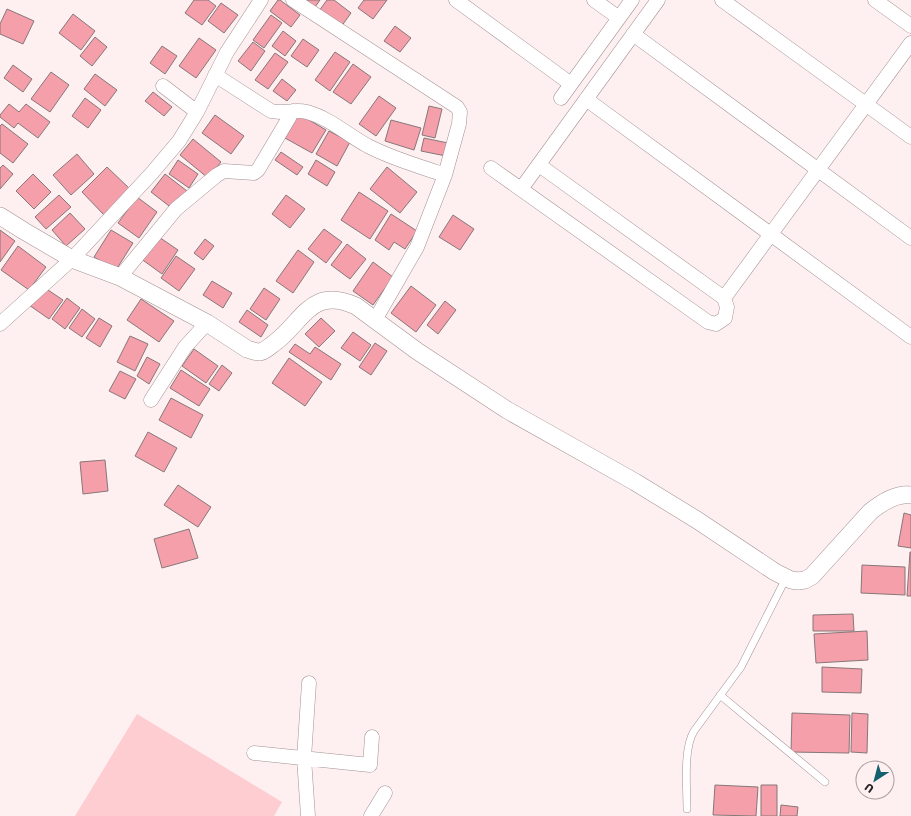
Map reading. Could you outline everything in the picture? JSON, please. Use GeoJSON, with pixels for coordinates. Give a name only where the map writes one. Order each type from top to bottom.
{"type":"FeatureCollection","features":[{"type":"Feature","properties":{"kind":"street"},"geometry":{"type":"LineString","coordinates":[[0,324],[72,259],[152,173],[179,140],[197,112],[226,52],[261,0]]}},
{"type":"Feature","properties":{"kind":"street"},"geometry":{"type":"LineString","coordinates":[[293,0],[460,112],[459,124],[445,175],[414,256],[376,320]]}},
{"type":"Feature","properties":{"kind":"street"},"geometry":{"type":"LineString","coordinates":[[456,0],[571,84]]}},
{"type":"Feature","properties":{"kind":"street"},"geometry":{"type":"LineString","coordinates":[[594,0],[619,18]]}},
{"type":"Feature","properties":{"kind":"street"},"geometry":{"type":"LineString","coordinates":[[561,98],[632,0]]}},
{"type":"Feature","properties":{"kind":"street"},"geometry":{"type":"LineString","coordinates":[[521,189],[658,0]]}},
{"type":"Feature","properties":{"kind":"street"},"geometry":{"type":"LineString","coordinates":[[722,0],[911,137]]}},
{"type":"Feature","properties":{"kind":"street"},"geometry":{"type":"LineString","coordinates":[[876,0],[911,26]]}},
{"type":"Feature","properties":{"kind":"street"},"geometry":{"type":"LineString","coordinates":[[633,34],[911,238]]}},
{"type":"Feature","properties":{"kind":"street"},"geometry":{"type":"LineString","coordinates":[[724,298],[911,43]]}},
{"type":"Feature","properties":{"kind":"street"},"geometry":{"type":"LineString","coordinates":[[215,75],[271,111],[281,113],[293,111],[307,112],[368,146],[399,160],[445,175]]}},
{"type":"Feature","properties":{"kind":"street"},"geometry":{"type":"LineString","coordinates":[[163,86],[197,112]]}},
{"type":"Feature","properties":{"kind":"street"},"geometry":{"type":"LineString","coordinates":[[586,99],[911,337]]}},
{"type":"Feature","properties":{"kind":"street"},"geometry":{"type":"LineString","coordinates":[[120,277],[176,209],[217,175],[224,171],[254,173],[258,170],[293,111]]}},
{"type":"Feature","properties":{"kind":"street"},"geometry":{"type":"LineString","coordinates":[[491,168],[708,322],[716,324],[725,318],[727,307],[724,298],[539,165]]}},
{"type":"Feature","properties":{"kind":"street"},"geometry":{"type":"LineString","coordinates":[[0,216],[72,259],[120,277],[207,323],[247,349],[259,352],[265,350],[277,342],[308,309],[317,303],[327,300],[336,300],[345,301],[356,306],[417,351],[507,410],[635,482],[786,578],[798,581],[805,580],[812,576],[870,512],[881,504],[906,494],[911,495]]}},
{"type":"Feature","properties":{"kind":"street"},"geometry":{"type":"LineString","coordinates":[[151,400],[185,348],[207,323]]}},
{"type":"Feature","properties":{"kind":"street"},"geometry":{"type":"LineString","coordinates":[[308,816],[304,758],[310,684]]}},
{"type":"Feature","properties":{"kind":"street"},"geometry":{"type":"LineString","coordinates":[[254,753],[370,764],[372,737]]}},
{"type":"Feature","properties":{"kind":"street"},"geometry":{"type":"LineString","coordinates":[[371,816],[384,793]]}},
{"type":"Feature","properties":{"kind":"lane"},"geometry":{"type":"LineString","coordinates":[[687,809],[687,749],[690,739],[741,667],[786,578]]}},
{"type":"Feature","properties":{"kind":"lane"},"geometry":{"type":"LineString","coordinates":[[720,695],[825,782]]}},
{"type":"Feature","properties":{"kind":"shaded area"},"geometry":{"type":"Polygon","coordinates":[[[137,714],[282,802],[274,816],[75,816],[137,714]]]}},
{"type":"Feature","properties":{"kind":"building"},"geometry":{"type":"Polygon","coordinates":[[[194,0],[208,0],[216,6],[202,25],[185,13],[194,0]]]}},
{"type":"Feature","properties":{"kind":"building"},"geometry":{"type":"Polygon","coordinates":[[[278,0],[300,15],[291,27],[270,11],[278,0]]]}},
{"type":"Feature","properties":{"kind":"building"},"geometry":{"type":"Polygon","coordinates":[[[305,0],[320,0],[315,7],[305,0]]]}},
{"type":"Feature","properties":{"kind":"building"},"geometry":{"type":"Polygon","coordinates":[[[327,0],[334,0],[351,13],[341,27],[319,11],[327,0]]]}},
{"type":"Feature","properties":{"kind":"building"},"geometry":{"type":"Polygon","coordinates":[[[364,0],[387,0],[373,19],[358,8],[364,0]]]}},
{"type":"Feature","properties":{"kind":"building"},"geometry":{"type":"Polygon","coordinates":[[[221,3],[238,15],[224,33],[208,21],[221,3]]]}},
{"type":"Feature","properties":{"kind":"building"},"geometry":{"type":"Polygon","coordinates":[[[7,9],[34,21],[23,44],[0,34],[0,24],[7,9]]]}},
{"type":"Feature","properties":{"kind":"building"},"geometry":{"type":"Polygon","coordinates":[[[73,14],[95,31],[81,50],[59,33],[73,14]]]}},
{"type":"Feature","properties":{"kind":"building"},"geometry":{"type":"Polygon","coordinates":[[[271,15],[282,23],[264,48],[253,40],[271,15]]]}},
{"type":"Feature","properties":{"kind":"building"},"geometry":{"type":"Polygon","coordinates":[[[395,26],[411,38],[400,52],[384,41],[395,26]]]}},
{"type":"Feature","properties":{"kind":"building"},"geometry":{"type":"Polygon","coordinates":[[[283,31],[296,41],[285,56],[272,46],[283,31]]]}},
{"type":"Feature","properties":{"kind":"building"},"geometry":{"type":"Polygon","coordinates":[[[95,37],[107,47],[92,66],[80,56],[95,37]]]}},
{"type":"Feature","properties":{"kind":"building"},"geometry":{"type":"Polygon","coordinates":[[[199,38],[216,50],[196,78],[179,66],[199,38]]]}},
{"type":"Feature","properties":{"kind":"building"},"geometry":{"type":"Polygon","coordinates":[[[303,39],[319,50],[307,67],[291,56],[303,39]]]}},
{"type":"Feature","properties":{"kind":"building"},"geometry":{"type":"Polygon","coordinates":[[[253,42],[265,51],[251,71],[238,61],[253,42]]]}},
{"type":"Feature","properties":{"kind":"building"},"geometry":{"type":"Polygon","coordinates":[[[162,46],[177,56],[165,74],[150,63],[162,46]]]}},
{"type":"Feature","properties":{"kind":"building"},"geometry":{"type":"Polygon","coordinates":[[[335,52],[350,62],[330,91],[315,80],[335,52]]]}},
{"type":"Feature","properties":{"kind":"building"},"geometry":{"type":"Polygon","coordinates":[[[275,53],[288,62],[268,89],[255,80],[275,53]]]}},
{"type":"Feature","properties":{"kind":"building"},"geometry":{"type":"Polygon","coordinates":[[[353,64],[371,77],[351,104],[333,92],[353,64]]]}},
{"type":"Feature","properties":{"kind":"building"},"geometry":{"type":"Polygon","coordinates":[[[13,65],[32,79],[23,92],[4,78],[13,65]]]}},
{"type":"Feature","properties":{"kind":"building"},"geometry":{"type":"Polygon","coordinates":[[[51,72],[69,85],[50,112],[31,99],[51,72]]]}},
{"type":"Feature","properties":{"kind":"building"},"geometry":{"type":"Polygon","coordinates":[[[95,74],[117,90],[105,106],[84,89],[95,74]]]}},
{"type":"Feature","properties":{"kind":"building"},"geometry":{"type":"Polygon","coordinates":[[[282,79],[296,90],[287,101],[273,91],[282,79]]]}},
{"type":"Feature","properties":{"kind":"building"},"geometry":{"type":"Polygon","coordinates":[[[153,92],[172,107],[164,116],[145,101],[153,92]]]}},
{"type":"Feature","properties":{"kind":"building"},"geometry":{"type":"Polygon","coordinates":[[[379,96],[396,108],[376,136],[359,124],[379,96]]]}},
{"type":"Feature","properties":{"kind":"building"},"geometry":{"type":"Polygon","coordinates":[[[85,98],[101,110],[88,128],[72,116],[85,98]]]}},
{"type":"Feature","properties":{"kind":"building"},"geometry":{"type":"Polygon","coordinates":[[[9,104],[19,112],[26,104],[50,122],[38,138],[18,123],[14,128],[0,117],[9,104]]]}},
{"type":"Feature","properties":{"kind":"building"},"geometry":{"type":"Polygon","coordinates":[[[429,106],[442,109],[435,138],[422,135],[429,106]]]}},
{"type":"Feature","properties":{"kind":"building"},"geometry":{"type":"Polygon","coordinates":[[[299,114],[326,130],[312,153],[285,138],[299,114]]]}},
{"type":"Feature","properties":{"kind":"building"},"geometry":{"type":"Polygon","coordinates":[[[215,115],[244,136],[231,154],[202,133],[215,115]]]}},
{"type":"Feature","properties":{"kind":"building"},"geometry":{"type":"Polygon","coordinates":[[[391,120],[421,128],[414,150],[385,141],[391,120]]]}},
{"type":"Feature","properties":{"kind":"building"},"geometry":{"type":"Polygon","coordinates":[[[2,124],[28,144],[13,163],[0,153],[0,126],[2,124]]]}},
{"type":"Feature","properties":{"kind":"building"},"geometry":{"type":"Polygon","coordinates":[[[329,131],[350,142],[337,166],[316,154],[329,131]]]}},
{"type":"Feature","properties":{"kind":"building"},"geometry":{"type":"Polygon","coordinates":[[[424,138],[448,143],[446,156],[421,151],[424,138]]]}},
{"type":"Feature","properties":{"kind":"building"},"geometry":{"type":"Polygon","coordinates":[[[193,139],[221,162],[208,178],[180,155],[193,139]]]}},
{"type":"Feature","properties":{"kind":"building"},"geometry":{"type":"Polygon","coordinates":[[[281,152],[303,167],[297,175],[275,160],[281,152]]]}},
{"type":"Feature","properties":{"kind":"building"},"geometry":{"type":"Polygon","coordinates":[[[77,154],[94,174],[71,195],[53,175],[77,154]]]}},
{"type":"Feature","properties":{"kind":"building"},"geometry":{"type":"Polygon","coordinates":[[[178,160],[198,174],[189,188],[169,174],[178,160]]]}},
{"type":"Feature","properties":{"kind":"building"},"geometry":{"type":"Polygon","coordinates":[[[316,160],[335,172],[327,186],[308,174],[316,160]]]}},
{"type":"Feature","properties":{"kind":"building"},"geometry":{"type":"Polygon","coordinates":[[[3,165],[13,174],[0,189],[0,168],[3,165]]]}},
{"type":"Feature","properties":{"kind":"building"},"geometry":{"type":"Polygon","coordinates":[[[107,167],[131,190],[105,216],[82,192],[107,167]]]}},
{"type":"Feature","properties":{"kind":"building"},"geometry":{"type":"Polygon","coordinates":[[[387,167],[417,192],[400,213],[370,189],[387,167]]]}},
{"type":"Feature","properties":{"kind":"building"},"geometry":{"type":"Polygon","coordinates":[[[33,174],[51,192],[34,209],[16,191],[33,174]]]}},
{"type":"Feature","properties":{"kind":"building"},"geometry":{"type":"Polygon","coordinates":[[[165,174],[187,191],[173,209],[151,192],[165,174]]]}},
{"type":"Feature","properties":{"kind":"building"},"geometry":{"type":"Polygon","coordinates":[[[359,192],[388,211],[370,239],[341,220],[359,192]]]}},
{"type":"Feature","properties":{"kind":"building"},"geometry":{"type":"Polygon","coordinates":[[[59,195],[71,207],[46,229],[35,217],[59,195]]]}},
{"type":"Feature","properties":{"kind":"building"},"geometry":{"type":"Polygon","coordinates":[[[286,195],[305,209],[290,228],[272,214],[286,195]]]}},
{"type":"Feature","properties":{"kind":"building"},"geometry":{"type":"Polygon","coordinates":[[[137,197],[157,212],[139,238],[118,223],[137,197]]]}},
{"type":"Feature","properties":{"kind":"building"},"geometry":{"type":"Polygon","coordinates":[[[70,213],[85,229],[66,246],[52,230],[70,213]]]}},
{"type":"Feature","properties":{"kind":"building"},"geometry":{"type":"Polygon","coordinates":[[[391,214],[417,231],[405,249],[394,242],[389,250],[375,240],[391,214]]]}},
{"type":"Feature","properties":{"kind":"building"},"geometry":{"type":"Polygon","coordinates":[[[453,215],[474,229],[460,250],[439,237],[453,215]]]}},
{"type":"Feature","properties":{"kind":"building"},"geometry":{"type":"Polygon","coordinates":[[[324,229],[342,242],[326,263],[308,249],[324,229]]]}},
{"type":"Feature","properties":{"kind":"building"},"geometry":{"type":"Polygon","coordinates":[[[0,230],[15,241],[0,262],[0,230]]]}},
{"type":"Feature","properties":{"kind":"building"},"geometry":{"type":"Polygon","coordinates":[[[111,230],[133,243],[116,270],[94,257],[111,230]]]}},
{"type":"Feature","properties":{"kind":"building"},"geometry":{"type":"Polygon","coordinates":[[[156,235],[178,250],[162,274],[140,258],[156,235]]]}},
{"type":"Feature","properties":{"kind":"building"},"geometry":{"type":"Polygon","coordinates":[[[205,239],[214,246],[203,260],[194,253],[205,239]]]}},
{"type":"Feature","properties":{"kind":"building"},"geometry":{"type":"Polygon","coordinates":[[[347,244],[366,259],[350,279],[331,265],[347,244]]]}},
{"type":"Feature","properties":{"kind":"building"},"geometry":{"type":"Polygon","coordinates":[[[18,246],[46,267],[29,290],[1,270],[18,246]]]}},
{"type":"Feature","properties":{"kind":"building"},"geometry":{"type":"Polygon","coordinates":[[[298,250],[314,262],[293,293],[276,281],[298,250]]]}},
{"type":"Feature","properties":{"kind":"building"},"geometry":{"type":"Polygon","coordinates":[[[176,256],[195,269],[179,291],[161,278],[176,256]]]}},
{"type":"Feature","properties":{"kind":"building"},"geometry":{"type":"Polygon","coordinates":[[[373,262],[393,277],[373,305],[353,291],[373,262]]]}},
{"type":"Feature","properties":{"kind":"building"},"geometry":{"type":"Polygon","coordinates":[[[212,281],[232,293],[223,308],[203,295],[212,281]]]}},
{"type":"Feature","properties":{"kind":"building"},"geometry":{"type":"Polygon","coordinates":[[[42,286],[63,300],[49,319],[29,305],[42,286]]]}},
{"type":"Feature","properties":{"kind":"building"},"geometry":{"type":"Polygon","coordinates":[[[411,286],[436,305],[416,332],[391,313],[411,286]]]}},
{"type":"Feature","properties":{"kind":"building"},"geometry":{"type":"Polygon","coordinates":[[[264,288],[280,299],[266,320],[250,309],[264,288]]]}},
{"type":"Feature","properties":{"kind":"building"},"geometry":{"type":"Polygon","coordinates":[[[67,298],[80,308],[65,329],[52,319],[67,298]]]}},
{"type":"Feature","properties":{"kind":"building"},"geometry":{"type":"Polygon","coordinates":[[[141,299],[174,321],[159,342],[127,320],[141,299]]]}},
{"type":"Feature","properties":{"kind":"building"},"geometry":{"type":"Polygon","coordinates":[[[445,301],[456,310],[438,334],[427,325],[445,301]]]}},
{"type":"Feature","properties":{"kind":"building"},"geometry":{"type":"Polygon","coordinates":[[[82,309],[95,319],[82,337],[69,328],[82,309]]]}},
{"type":"Feature","properties":{"kind":"building"},"geometry":{"type":"Polygon","coordinates":[[[247,310],[268,325],[261,337],[239,322],[247,310]]]}},
{"type":"Feature","properties":{"kind":"building"},"geometry":{"type":"Polygon","coordinates":[[[99,318],[112,326],[100,347],[86,338],[99,318]]]}},
{"type":"Feature","properties":{"kind":"building"},"geometry":{"type":"Polygon","coordinates":[[[321,318],[335,331],[319,347],[305,334],[321,318]]]}},
{"type":"Feature","properties":{"kind":"building"},"geometry":{"type":"Polygon","coordinates":[[[353,332],[371,345],[360,361],[341,348],[353,332]]]}},
{"type":"Feature","properties":{"kind":"building"},"geometry":{"type":"Polygon","coordinates":[[[130,336],[148,344],[135,371],[117,362],[130,336]]]}},
{"type":"Feature","properties":{"kind":"building"},"geometry":{"type":"Polygon","coordinates":[[[375,343],[387,351],[371,375],[359,367],[375,343]]]}},
{"type":"Feature","properties":{"kind":"building"},"geometry":{"type":"Polygon","coordinates":[[[295,344],[310,354],[315,347],[341,364],[331,380],[289,352],[295,344]]]}},
{"type":"Feature","properties":{"kind":"building"},"geometry":{"type":"Polygon","coordinates":[[[194,349],[218,366],[206,383],[182,366],[194,349]]]}},
{"type":"Feature","properties":{"kind":"building"},"geometry":{"type":"Polygon","coordinates":[[[147,357],[160,364],[149,384],[137,376],[147,357]]]}},
{"type":"Feature","properties":{"kind":"building"},"geometry":{"type":"Polygon","coordinates":[[[289,358],[322,382],[305,406],[272,383],[289,358]]]}},
{"type":"Feature","properties":{"kind":"building"},"geometry":{"type":"Polygon","coordinates":[[[222,365],[232,373],[219,391],[209,384],[222,365]]]}},
{"type":"Feature","properties":{"kind":"building"},"geometry":{"type":"Polygon","coordinates":[[[181,370],[210,389],[199,406],[170,388],[181,370]]]}},
{"type":"Feature","properties":{"kind":"building"},"geometry":{"type":"Polygon","coordinates":[[[120,371],[136,379],[125,399],[109,391],[120,371]]]}},
{"type":"Feature","properties":{"kind":"building"},"geometry":{"type":"Polygon","coordinates":[[[171,398],[203,415],[191,438],[159,420],[171,398]]]}},
{"type":"Feature","properties":{"kind":"building"},"geometry":{"type":"Polygon","coordinates":[[[148,432],[177,448],[164,472],[135,456],[148,432]]]}},
{"type":"Feature","properties":{"kind":"building"},"geometry":{"type":"Polygon","coordinates":[[[105,460],[108,491],[83,494],[80,462],[105,460]]]}},
{"type":"Feature","properties":{"kind":"building"},"geometry":{"type":"Polygon","coordinates":[[[178,485],[211,507],[198,527],[164,505],[178,485]]]}},
{"type":"Feature","properties":{"kind":"building"},"geometry":{"type":"Polygon","coordinates":[[[904,513],[911,515],[911,548],[898,546],[904,513]]]}},
{"type":"Feature","properties":{"kind":"building"},"geometry":{"type":"Polygon","coordinates":[[[189,529],[198,558],[162,568],[154,539],[189,529]]]}},
{"type":"Feature","properties":{"kind":"building"},"geometry":{"type":"Polygon","coordinates":[[[910,552],[911,596],[907,596],[910,552]]]}},
{"type":"Feature","properties":{"kind":"building"},"geometry":{"type":"Polygon","coordinates":[[[862,565],[905,567],[905,595],[861,593],[862,565]]]}},
{"type":"Feature","properties":{"kind":"building"},"geometry":{"type":"Polygon","coordinates":[[[853,614],[854,631],[813,631],[813,615],[853,614]]]}},
{"type":"Feature","properties":{"kind":"building"},"geometry":{"type":"Polygon","coordinates":[[[867,631],[868,660],[816,663],[814,634],[867,631]]]}},
{"type":"Feature","properties":{"kind":"building"},"geometry":{"type":"Polygon","coordinates":[[[822,667],[862,669],[861,693],[822,692],[822,667]]]}},
{"type":"Feature","properties":{"kind":"building"},"geometry":{"type":"Polygon","coordinates":[[[792,713],[850,715],[849,753],[791,752],[792,713]]]}},
{"type":"Feature","properties":{"kind":"building"},"geometry":{"type":"Polygon","coordinates":[[[852,713],[868,714],[867,753],[851,752],[852,713]]]}},
{"type":"Feature","properties":{"kind":"building"},"geometry":{"type":"Polygon","coordinates":[[[715,785],[758,787],[756,816],[713,815],[715,785]]]}},
{"type":"Feature","properties":{"kind":"building"},"geometry":{"type":"Polygon","coordinates":[[[761,785],[777,785],[777,816],[761,816],[761,785]]]}},
{"type":"Feature","properties":{"kind":"building"},"geometry":{"type":"Polygon","coordinates":[[[781,805],[798,807],[797,816],[780,816],[781,805]]]}}]}
